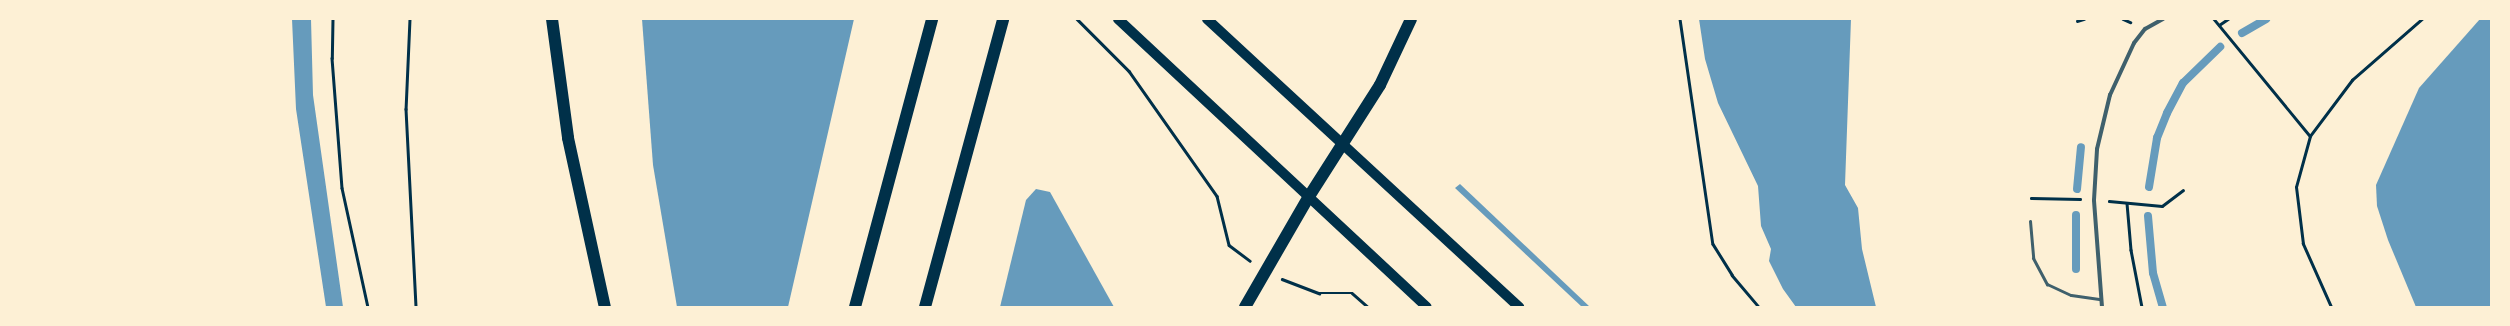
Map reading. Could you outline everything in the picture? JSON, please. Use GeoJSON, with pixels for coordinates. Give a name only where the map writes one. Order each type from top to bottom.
{"type":"FeatureCollection","features":[{"type":"Feature","properties":{"kind":"highway"},"geometry":{"type":"LineString","coordinates":[[552,19],[568,138],[605,307]]}},
{"type":"Feature","properties":{"kind":"highway"},"geometry":{"type":"LineString","coordinates":[[855,307],[932,19]]}},
{"type":"Feature","properties":{"kind":"highway"},"geometry":{"type":"LineString","coordinates":[[925,307],[1003,19]]}},
{"type":"Feature","properties":{"kind":"highway"},"geometry":{"type":"LineString","coordinates":[[1245,307],[1308,198],[1380,85],[1410,19]]}},
{"type":"Feature","properties":{"kind":"main road"},"geometry":{"type":"LineString","coordinates":[[1118,19],[1308,198],[1427,307]]}},
{"type":"Feature","properties":{"kind":"main road"},"geometry":{"type":"LineString","coordinates":[[1207,19],[1519,307]]}},
{"type":"Feature","properties":{"kind":"street"},"geometry":{"type":"LineString","coordinates":[[2102,307],[2094,200],[2097,150],[2110,95],[2134,43],[2145,29],[2163,19]]}},
{"type":"Feature","properties":{"kind":"lane"},"geometry":{"type":"LineString","coordinates":[[2030,221],[2032,258],[2047,284],[2072,295],[2101,299]]}},
{"type":"Feature","properties":{"kind":"path"},"geometry":{"type":"LineString","coordinates":[[333,19],[332,58],[342,188],[368,307]]}},
{"type":"Feature","properties":{"kind":"path"},"geometry":{"type":"LineString","coordinates":[[410,19],[406,108],[416,307]]}},
{"type":"Feature","properties":{"kind":"path"},"geometry":{"type":"LineString","coordinates":[[1076,19],[1129,71],[1216,196],[1229,245],[1267,271],[1292,285],[1319,293],[1352,293],[1368,307]]}},
{"type":"Feature","properties":{"kind":"path"},"geometry":{"type":"LineString","coordinates":[[1680,19],[1714,244],[1732,275],[1759,307]]}},
{"type":"Feature","properties":{"kind":"path"},"geometry":{"type":"LineString","coordinates":[[2077,21],[2084,19]]}},
{"type":"Feature","properties":{"kind":"path"},"geometry":{"type":"LineString","coordinates":[[2214,19],[2310,136]]}},
{"type":"Feature","properties":{"kind":"path"},"geometry":{"type":"LineString","coordinates":[[2219,25],[2228,19]]}},
{"type":"Feature","properties":{"kind":"path"},"geometry":{"type":"LineString","coordinates":[[2331,307],[2303,244],[2296,188],[2310,136],[2352,80],[2422,19]]}},
{"type":"Feature","properties":{"kind":"path"},"geometry":{"type":"LineString","coordinates":[[2127,203],[2131,250],[2142,307]]}},
{"type":"Feature","properties":{"kind":"water"},"geometry":{"type":"Polygon","coordinates":[[[292,19],[311,19],[313,95],[343,307],[326,307],[296,109],[292,19]]]}},
{"type":"Feature","properties":{"kind":"water"},"geometry":{"type":"Polygon","coordinates":[[[642,19],[854,19],[788,307],[677,307],[653,165],[642,19]]]}},
{"type":"Feature","properties":{"kind":"water"},"geometry":{"type":"Polygon","coordinates":[[[1699,19],[1851,19],[1845,185],[1858,208],[1862,249],[1876,307],[1796,307],[1783,289],[1769,261],[1771,249],[1761,226],[1758,186],[1718,103],[1705,59],[1699,19]]]}},
{"type":"Feature","properties":{"kind":"water"},"geometry":{"type":"Polygon","coordinates":[[[2480,19],[2491,19],[2491,307],[2416,307],[2388,240],[2377,206],[2376,185],[2419,88],[2480,19]]]}},
{"type":"Feature","properties":{"kind":"water"},"geometry":{"type":"Polygon","coordinates":[[[1460,184],[1590,307],[1582,307],[1455,188],[1460,184]]]}},
{"type":"Feature","properties":{"kind":"water"},"geometry":{"type":"Polygon","coordinates":[[[1036,189],[1050,192],[1114,307],[1000,307],[1026,200],[1036,189]]]}},
{"type":"Feature","properties":{"kind":"waterway"},"geometry":{"type":"LineString","coordinates":[[2242,33],[2266,19]]}},
{"type":"Feature","properties":{"kind":"waterway"},"geometry":{"type":"LineString","coordinates":[[2149,187],[2157,138],[2167,113],[2183,83],[2220,47]]}},
{"type":"Feature","properties":{"kind":"waterway"},"geometry":{"type":"LineString","coordinates":[[2077,189],[2081,147]]}},
{"type":"Feature","properties":{"kind":"waterway"},"geometry":{"type":"LineString","coordinates":[[2076,215],[2076,269]]}},
{"type":"Feature","properties":{"kind":"waterway"},"geometry":{"type":"LineString","coordinates":[[2148,216],[2153,273],[2163,307]]}}]}
